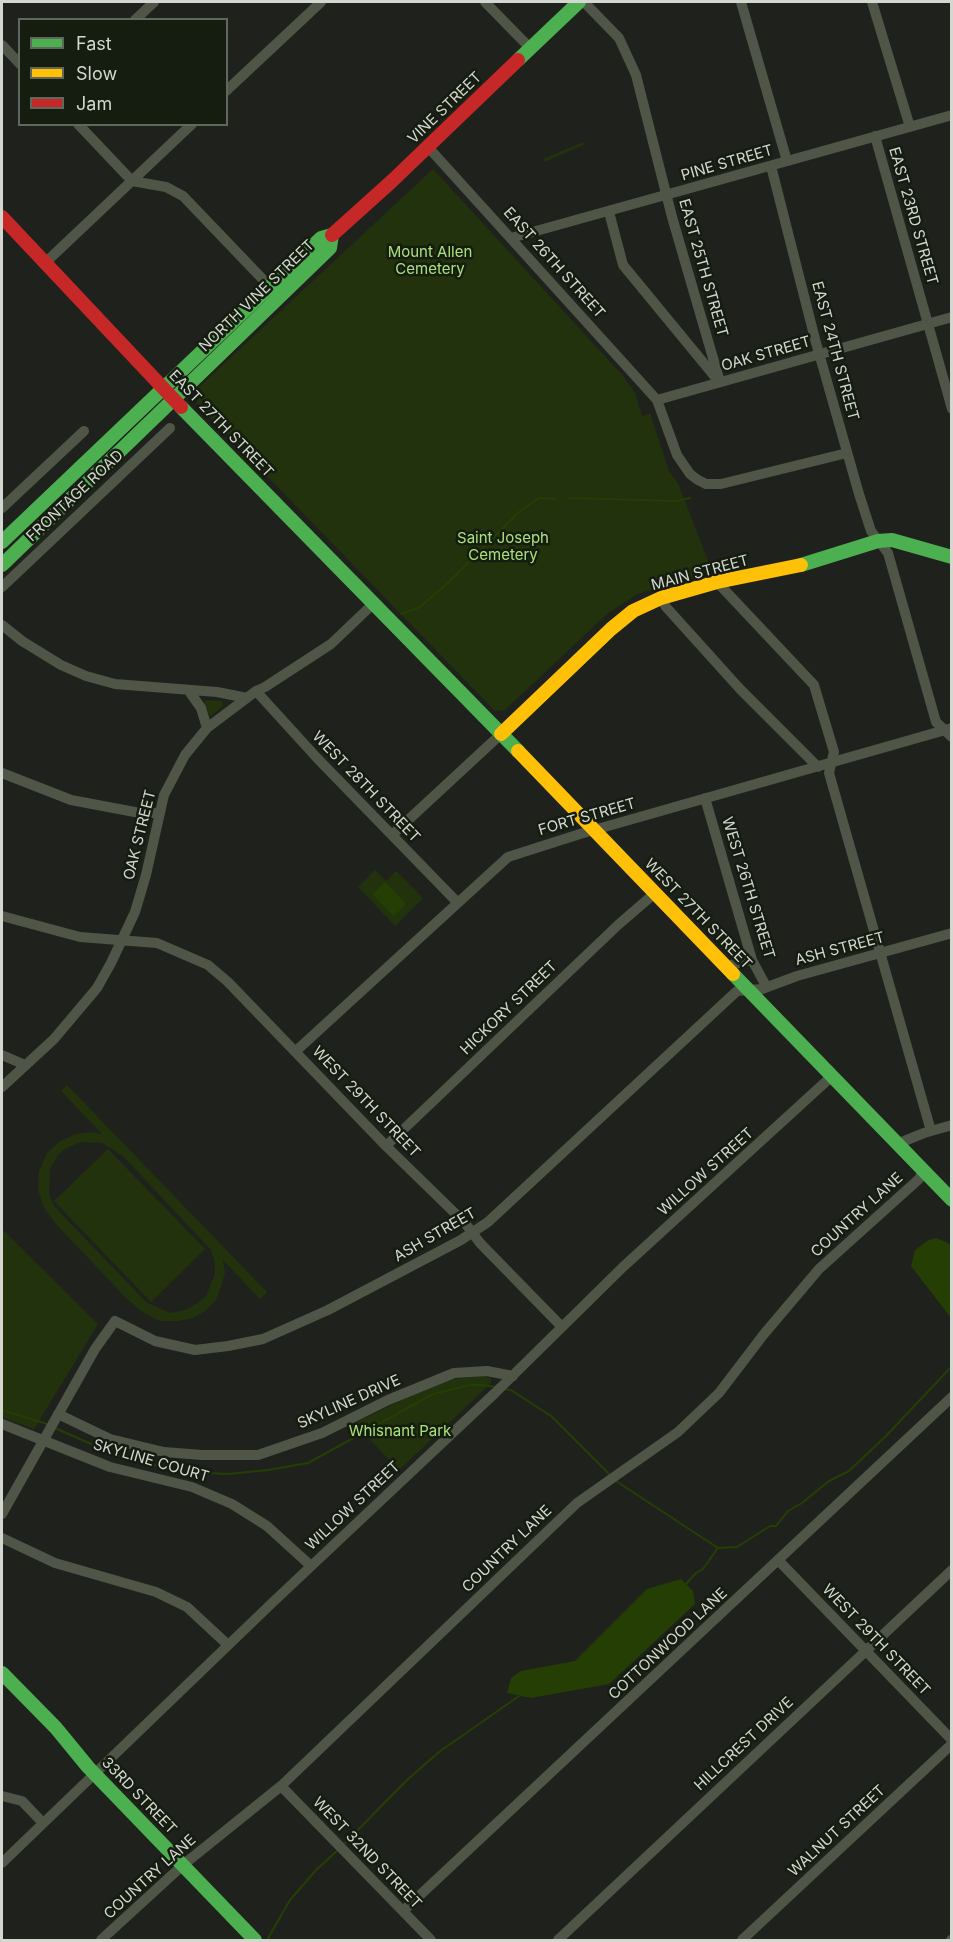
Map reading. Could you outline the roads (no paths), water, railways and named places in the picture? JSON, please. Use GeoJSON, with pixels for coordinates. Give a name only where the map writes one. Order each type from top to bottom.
{"type":"FeatureCollection","features":[{"type":"Feature","properties":{"kind":"main road","name":"VINE STREET"},"geometry":{"type":"LineString","coordinates":[[332,235],[428,147],[579,2]]}},
{"type":"Feature","properties":{"kind":"main road","name":"EAST 27TH STREET"},"geometry":{"type":"LineString","coordinates":[[2,217],[162,388],[420,651]]}},
{"type":"Feature","properties":{"kind":"main road","name":"NORTH VINE STREET"},"geometry":{"type":"LineString","coordinates":[[2,542],[321,238],[332,235],[330,248],[2,565]]}},
{"type":"Feature","properties":{"kind":"main road","name":"MAIN STREET"},"geometry":{"type":"LineString","coordinates":[[501,734],[610,629],[633,611],[661,598],[717,582],[795,567],[879,541],[892,540],[951,557]]}},
{"type":"Feature","properties":{"kind":"main road","name":"WEST 27TH STREET"},"geometry":{"type":"LineString","coordinates":[[420,651],[951,1200]]}},
{"type":"Feature","properties":{"kind":"main road","name":"33RD STREET"},"geometry":{"type":"LineString","coordinates":[[2,1673],[56,1728],[94,1773],[183,1865],[249,1939]]}},
{"type":"Feature","properties":{"kind":"street"},"geometry":{"type":"LineString","coordinates":[[137,18],[153,2]]}},
{"type":"Feature","properties":{"kind":"street"},"geometry":{"type":"LineString","coordinates":[[228,89],[321,2]]}},
{"type":"Feature","properties":{"kind":"street"},"geometry":{"type":"LineString","coordinates":[[485,2],[531,49]]}},
{"type":"Feature","properties":{"kind":"street","name":"EAST 25TH STREET"},"geometry":{"type":"LineString","coordinates":[[584,2],[619,38],[636,75],[720,382]]}},
{"type":"Feature","properties":{"kind":"street"},"geometry":{"type":"LineString","coordinates":[[741,2],[787,161]]}},
{"type":"Feature","properties":{"kind":"street","name":"EAST 23RD STREET"},"geometry":{"type":"LineString","coordinates":[[872,2],[910,127]]}},
{"type":"Feature","properties":{"kind":"street"},"geometry":{"type":"LineString","coordinates":[[2,45],[18,62]]}},
{"type":"Feature","properties":{"kind":"street","name":"PINE STREET"},"geometry":{"type":"LineString","coordinates":[[511,238],[951,115]]}},
{"type":"Feature","properties":{"kind":"street"},"geometry":{"type":"LineString","coordinates":[[80,126],[132,181],[166,187],[183,196],[280,297]]}},
{"type":"Feature","properties":{"kind":"street"},"geometry":{"type":"LineString","coordinates":[[45,263],[190,126]]}},
{"type":"Feature","properties":{"kind":"street","name":"EAST 23RD STREET"},"geometry":{"type":"LineString","coordinates":[[875,136],[951,409]]}},
{"type":"Feature","properties":{"kind":"street","name":"EAST 26TH STREET"},"geometry":{"type":"LineString","coordinates":[[428,147],[657,400]]}},
{"type":"Feature","properties":{"kind":"street","name":"EAST 24TH STREET"},"geometry":{"type":"LineString","coordinates":[[771,166],[819,355],[871,531],[888,553],[936,722],[950,732]]}},
{"type":"Feature","properties":{"kind":"street"},"geometry":{"type":"LineString","coordinates":[[609,212],[623,265],[720,382]]}},
{"type":"Feature","properties":{"kind":"street","name":"OAK STREET"},"geometry":{"type":"LineString","coordinates":[[657,400],[951,317]]}},
{"type":"Feature","properties":{"kind":"street"},"geometry":{"type":"LineString","coordinates":[[657,400],[680,462],[690,474],[706,484],[722,484],[847,453]]}},
{"type":"Feature","properties":{"kind":"street","name":"FRONTAGE ROAD"},"geometry":{"type":"LineString","coordinates":[[2,587],[170,428]]}},
{"type":"Feature","properties":{"kind":"street"},"geometry":{"type":"LineString","coordinates":[[2,507],[84,431]]}},
{"type":"Feature","properties":{"kind":"street"},"geometry":{"type":"LineString","coordinates":[[717,582],[814,685],[834,752],[829,772],[931,1131]]}},
{"type":"Feature","properties":{"kind":"street"},"geometry":{"type":"LineString","coordinates":[[661,598],[666,607],[740,689],[818,766]]}},
{"type":"Feature","properties":{"kind":"street","name":"OAK STREET"},"geometry":{"type":"LineString","coordinates":[[2,1087],[54,1039],[97,988],[135,912],[146,875],[158,813],[168,784],[185,755],[207,728],[251,695],[331,644],[374,603]]}},
{"type":"Feature","properties":{"kind":"street"},"geometry":{"type":"LineString","coordinates":[[2,625],[22,642],[61,665],[86,676],[115,684],[251,695]]}},
{"type":"Feature","properties":{"kind":"street"},"geometry":{"type":"LineString","coordinates":[[189,691],[201,708],[207,728]]}},
{"type":"Feature","properties":{"kind":"street","name":"WEST 28TH STREET"},"geometry":{"type":"LineString","coordinates":[[251,695],[300,740],[457,902]]}},
{"type":"Feature","properties":{"kind":"street","name":"FORT STREET"},"geometry":{"type":"LineString","coordinates":[[296,1051],[508,857],[831,762],[950,732]]}},
{"type":"Feature","properties":{"kind":"street"},"geometry":{"type":"LineString","coordinates":[[392,835],[501,734]]}},
{"type":"Feature","properties":{"kind":"street"},"geometry":{"type":"LineString","coordinates":[[2,773],[70,801],[140,813],[158,813]]}},
{"type":"Feature","properties":{"kind":"street","name":"WEST 26TH STREET"},"geometry":{"type":"LineString","coordinates":[[705,798],[752,960],[766,986]]}},
{"type":"Feature","properties":{"kind":"street","name":"HICKORY STREET"},"geometry":{"type":"LineString","coordinates":[[386,1146],[618,925],[655,893]]}},
{"type":"Feature","properties":{"kind":"street","name":"WEST 29TH STREET"},"geometry":{"type":"LineString","coordinates":[[2,916],[80,937],[157,944],[182,952],[207,964],[228,982],[386,1146],[473,1232],[480,1243],[562,1328]]}},
{"type":"Feature","properties":{"kind":"street","name":"ASH STREET"},"geometry":{"type":"LineString","coordinates":[[2,1514],[95,1349],[115,1321],[155,1341],[195,1350],[263,1340],[330,1309],[461,1240],[488,1222],[737,992],[762,989],[797,976],[951,933]]}},
{"type":"Feature","properties":{"kind":"street"},"geometry":{"type":"LineString","coordinates":[[726,966],[752,960]]}},
{"type":"Feature","properties":{"kind":"street"},"geometry":{"type":"LineString","coordinates":[[2,1055],[25,1065]]}},
{"type":"Feature","properties":{"kind":"street","name":"WILLOW STREET"},"geometry":{"type":"LineString","coordinates":[[2,1863],[311,1566],[511,1379],[623,1267],[832,1076]]}},
{"type":"Feature","properties":{"kind":"street"},"geometry":{"type":"LineString","coordinates":[[897,1144],[951,1125]]}},
{"type":"Feature","properties":{"kind":"street","name":"COUNTRY LANE"},"geometry":{"type":"LineString","coordinates":[[101,1941],[183,1865],[281,1786],[577,1503],[678,1432],[719,1392],[819,1269],[919,1179],[923,1171]]}},
{"type":"Feature","properties":{"kind":"street","name":"SKYLINE DRIVE"},"geometry":{"type":"LineString","coordinates":[[58,1414],[110,1439],[164,1452],[258,1455],[322,1433],[388,1400],[454,1373],[487,1371],[511,1379]]}},
{"type":"Feature","properties":{"kind":"street","name":"COTTONWOOD LANE"},"geometry":{"type":"LineString","coordinates":[[402,1911],[951,1398]]}},
{"type":"Feature","properties":{"kind":"street","name":"SKYLINE COURT"},"geometry":{"type":"LineString","coordinates":[[2,1424],[110,1467],[192,1487],[232,1504],[267,1526],[311,1566]]}},
{"type":"Feature","properties":{"kind":"street"},"geometry":{"type":"LineString","coordinates":[[2,1538],[57,1564],[156,1592],[187,1607],[228,1645]]}},
{"type":"Feature","properties":{"kind":"street","name":"WEST 29TH STREET"},"geometry":{"type":"LineString","coordinates":[[778,1561],[951,1742]]}},
{"type":"Feature","properties":{"kind":"street","name":"HILLCREST DRIVE"},"geometry":{"type":"LineString","coordinates":[[558,1941],[951,1570]]}},
{"type":"Feature","properties":{"kind":"street","name":"WALNUT STREET"},"geometry":{"type":"LineString","coordinates":[[742,1941],[951,1742]]}},
{"type":"Feature","properties":{"kind":"street","name":"WEST 32ND STREET"},"geometry":{"type":"LineString","coordinates":[[281,1786],[432,1941]]}},
{"type":"Feature","properties":{"kind":"street"},"geometry":{"type":"LineString","coordinates":[[2,1796],[21,1801],[43,1823]]}},
{"type":"Feature","properties":{"kind":"waterway"},"geometry":{"type":"LineString","coordinates":[[401,614],[420,607],[449,582],[519,512],[539,498],[556,499]]}},
{"type":"Feature","properties":{"kind":"waterway"},"geometry":{"type":"LineString","coordinates":[[570,498],[677,501],[690,498]]}},
{"type":"Feature","properties":{"kind":"waterway"},"geometry":{"type":"LineString","coordinates":[[616,1481],[718,1548],[737,1547],[770,1526],[776,1526],[788,1511],[802,1503],[829,1481],[849,1471],[886,1436],[952,1366]]}},
{"type":"Feature","properties":{"kind":"waterway"},"geometry":{"type":"LineString","coordinates":[[55,1428],[116,1455],[182,1472],[228,1474],[308,1463],[433,1394],[470,1385],[495,1387]]}},
{"type":"Feature","properties":{"kind":"waterway"},"geometry":{"type":"LineString","coordinates":[[504,1389],[511,1390],[551,1416],[610,1475]]}},
{"type":"Feature","properties":{"kind":"waterway"},"geometry":{"type":"LineString","coordinates":[[2,1410],[47,1424]]}},
{"type":"Feature","properties":{"kind":"waterway"},"geometry":{"type":"LineString","coordinates":[[686,1584],[703,1569],[717,1549]]}},
{"type":"Feature","properties":{"kind":"waterway"},"geometry":{"type":"LineString","coordinates":[[343,1845],[407,1780],[439,1752],[519,1696]]}},
{"type":"Feature","properties":{"kind":"waterway"},"geometry":{"type":"LineString","coordinates":[[267,1940],[290,1900],[316,1870],[339,1849]]}},
{"type":"Feature","properties":{"kind":"park label","name":"Mount Allen Cemetery"},"geometry":{"type":"Point","coordinates":[430,260]}},
{"type":"Feature","properties":{"kind":"park label","name":"Saint Joseph Cemetery"},"geometry":{"type":"Point","coordinates":[503,546]}},
{"type":"Feature","properties":{"kind":"park label","name":"Whisnant Park"},"geometry":{"type":"Point","coordinates":[400,1431]}}]}
